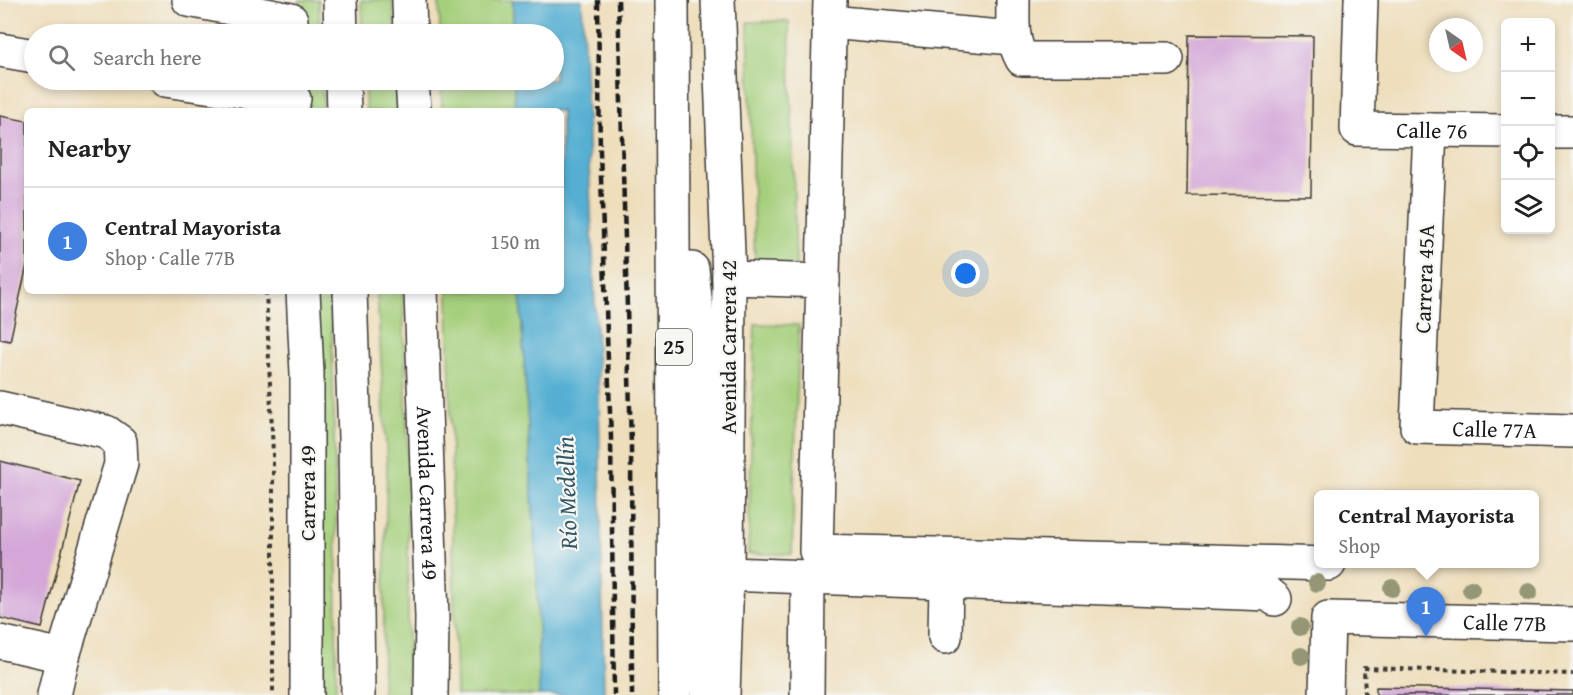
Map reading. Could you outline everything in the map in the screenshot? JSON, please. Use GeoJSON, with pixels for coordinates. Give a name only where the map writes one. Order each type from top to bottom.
{"type":"FeatureCollection","features":[{"type":"Feature","properties":{"kind":"main road"},"geometry":{"type":"LineString","coordinates":[[189,0],[291,18]]}},
{"type":"Feature","properties":{"kind":"main road"},"geometry":{"type":"LineString","coordinates":[[340,0],[341,24]]}},
{"type":"Feature","properties":{"kind":"main road"},"geometry":{"type":"LineString","coordinates":[[409,0],[410,24]]}},
{"type":"Feature","properties":{"kind":"main road","name":"25"},"geometry":{"type":"LineString","coordinates":[[672,0],[675,695]]}},
{"type":"Feature","properties":{"kind":"main road","name":"Avenida Carrera 42"},"geometry":{"type":"LineString","coordinates":[[718,0],[729,286],[727,574],[723,695]]}},
{"type":"Feature","properties":{"kind":"main road"},"geometry":{"type":"LineString","coordinates":[[1014,0],[1013,38],[1022,59],[1167,59]]}},
{"type":"Feature","properties":{"kind":"main road","name":"Calle 76"},"geometry":{"type":"LineString","coordinates":[[1361,0],[1357,129],[1501,131]]}},
{"type":"Feature","properties":{"kind":"main road"},"geometry":{"type":"LineString","coordinates":[[1013,38],[830,11],[816,551],[1314,564]]}},
{"type":"Feature","properties":{"kind":"main road"},"geometry":{"type":"LineString","coordinates":[[0,50],[24,54]]}},
{"type":"Feature","properties":{"kind":"main road"},"geometry":{"type":"LineString","coordinates":[[246,90],[294,96]]}},
{"type":"Feature","properties":{"kind":"main road"},"geometry":{"type":"LineString","coordinates":[[343,90],[344,108]]}},
{"type":"Feature","properties":{"kind":"main road"},"geometry":{"type":"LineString","coordinates":[[413,90],[414,108]]}},
{"type":"Feature","properties":{"kind":"main road"},"geometry":{"type":"LineString","coordinates":[[674,97],[697,318],[701,648],[708,695]]}},
{"type":"Feature","properties":{"kind":"main road","name":"Carrera 45A"},"geometry":{"type":"LineString","coordinates":[[1418,427],[1430,130]]}},
{"type":"Feature","properties":{"kind":"main road"},"geometry":{"type":"LineString","coordinates":[[1555,132],[1573,132]]}},
{"type":"Feature","properties":{"kind":"main road"},"geometry":{"type":"LineString","coordinates":[[729,286],[823,290]]}},
{"type":"Feature","properties":{"kind":"main road","name":"Carrera 49"},"geometry":{"type":"LineString","coordinates":[[303,294],[307,372],[307,695]]}},
{"type":"Feature","properties":{"kind":"main road"},"geometry":{"type":"LineString","coordinates":[[350,294],[355,438],[358,695]]}},
{"type":"Feature","properties":{"kind":"main road","name":"Avenida Carrera 49"},"geometry":{"type":"LineString","coordinates":[[421,294],[432,618],[431,695]]}},
{"type":"Feature","properties":{"kind":"main road"},"geometry":{"type":"LineString","coordinates":[[0,408],[106,432],[120,442],[121,464],[63,656],[54,695]]}},
{"type":"Feature","properties":{"kind":"main road","name":"Calle 77A"},"geometry":{"type":"LineString","coordinates":[[1418,427],[1573,431]]}},
{"type":"Feature","properties":{"kind":"main road"},"geometry":{"type":"LineString","coordinates":[[727,574],[1269,594],[1275,599]]}},
{"type":"Feature","properties":{"kind":"main road"},"geometry":{"type":"LineString","coordinates":[[807,695],[808,578]]}},
{"type":"Feature","properties":{"kind":"main road"},"geometry":{"type":"LineString","coordinates":[[945,637],[946,583]]}},
{"type":"Feature","properties":{"kind":"main road","name":"Calle 77B"},"geometry":{"type":"LineString","coordinates":[[1326,695],[1328,618],[1573,624]]}},
{"type":"Feature","properties":{"kind":"main road"},"geometry":{"type":"LineString","coordinates":[[0,642],[63,656]]}},
{"type":"Feature","properties":{"kind":"path"},"geometry":{"type":"LineString","coordinates":[[266,294],[273,454],[273,695]]}},
{"type":"Feature","properties":{"kind":"path"},"geometry":{"type":"LineString","coordinates":[[1365,695],[1364,668],[1573,674]]}},
{"type":"Feature","properties":{"kind":"green space"},"geometry":{"type":"Polygon","coordinates":[[[300,0],[319,0],[320,24],[301,24],[300,0]]]}},
{"type":"Feature","properties":{"kind":"green space"},"geometry":{"type":"Polygon","coordinates":[[[361,0],[393,0],[394,24],[362,24],[361,0]]]}},
{"type":"Feature","properties":{"kind":"green space"},"geometry":{"type":"Polygon","coordinates":[[[439,0],[513,0],[513,24],[440,24],[439,0]]]}},
{"type":"Feature","properties":{"kind":"green space"},"geometry":{"type":"Polygon","coordinates":[[[789,21],[796,266],[755,267],[748,22],[789,21]]]}},
{"type":"Feature","properties":{"kind":"green space"},"geometry":{"type":"Polygon","coordinates":[[[303,90],[322,90],[323,108],[304,108],[303,90]]]}},
{"type":"Feature","properties":{"kind":"green space"},"geometry":{"type":"Polygon","coordinates":[[[365,90],[397,90],[398,108],[366,108],[365,90]]]}},
{"type":"Feature","properties":{"kind":"green space"},"geometry":{"type":"Polygon","coordinates":[[[441,90],[514,90],[515,108],[442,108],[441,90]]]}},
{"type":"Feature","properties":{"kind":"green space"},"geometry":{"type":"Polygon","coordinates":[[[311,294],[331,294],[337,565],[336,695],[324,695],[311,294]]]}},
{"type":"Feature","properties":{"kind":"green space"},"geometry":{"type":"Polygon","coordinates":[[[377,294],[403,294],[408,466],[408,695],[382,695],[387,464],[377,294]]]}},
{"type":"Feature","properties":{"kind":"green space"},"geometry":{"type":"Polygon","coordinates":[[[448,294],[520,294],[537,580],[539,695],[456,695],[448,294]]]}},
{"type":"Feature","properties":{"kind":"green space"},"geometry":{"type":"Polygon","coordinates":[[[755,324],[799,325],[792,554],[748,554],[755,324]]]}},
{"type":"Feature","properties":{"kind":"water","name":"Río Medellín"},"geometry":{"type":"Polygon","coordinates":[[[513,0],[582,0],[599,397],[604,695],[539,695],[537,580],[520,294],[564,294],[564,108],[515,108],[514,90],[564,90],[564,24],[513,24],[513,0]]]}},
{"type":"Feature","properties":{"kind":"building"},"geometry":{"type":"Polygon","coordinates":[[[1189,35],[1313,36],[1311,196],[1187,195],[1189,35]]]}},
{"type":"Feature","properties":{"kind":"building"},"geometry":{"type":"Polygon","coordinates":[[[0,116],[24,120],[24,278],[10,341],[0,339],[0,116]]]}},
{"type":"Feature","properties":{"kind":"building"},"geometry":{"type":"Polygon","coordinates":[[[0,461],[80,481],[42,628],[0,618],[0,461]]]}},
{"type":"Feature","properties":{"kind":"building"},"geometry":{"type":"Polygon","coordinates":[[[1376,687],[1573,691],[1573,695],[1376,695],[1376,687]]]}},
{"type":"Feature","properties":{"kind":"railway"},"geometry":{"type":"LineString","coordinates":[[598,0],[600,152],[611,438],[614,695]]}},
{"type":"Feature","properties":{"kind":"railway"},"geometry":{"type":"LineString","coordinates":[[618,0],[631,444],[632,695]]}},
{"type":"Feature","properties":{"kind":"place","name":"Central Mayorista"},"geometry":{"type":"Point","coordinates":[1426,637]}}]}
